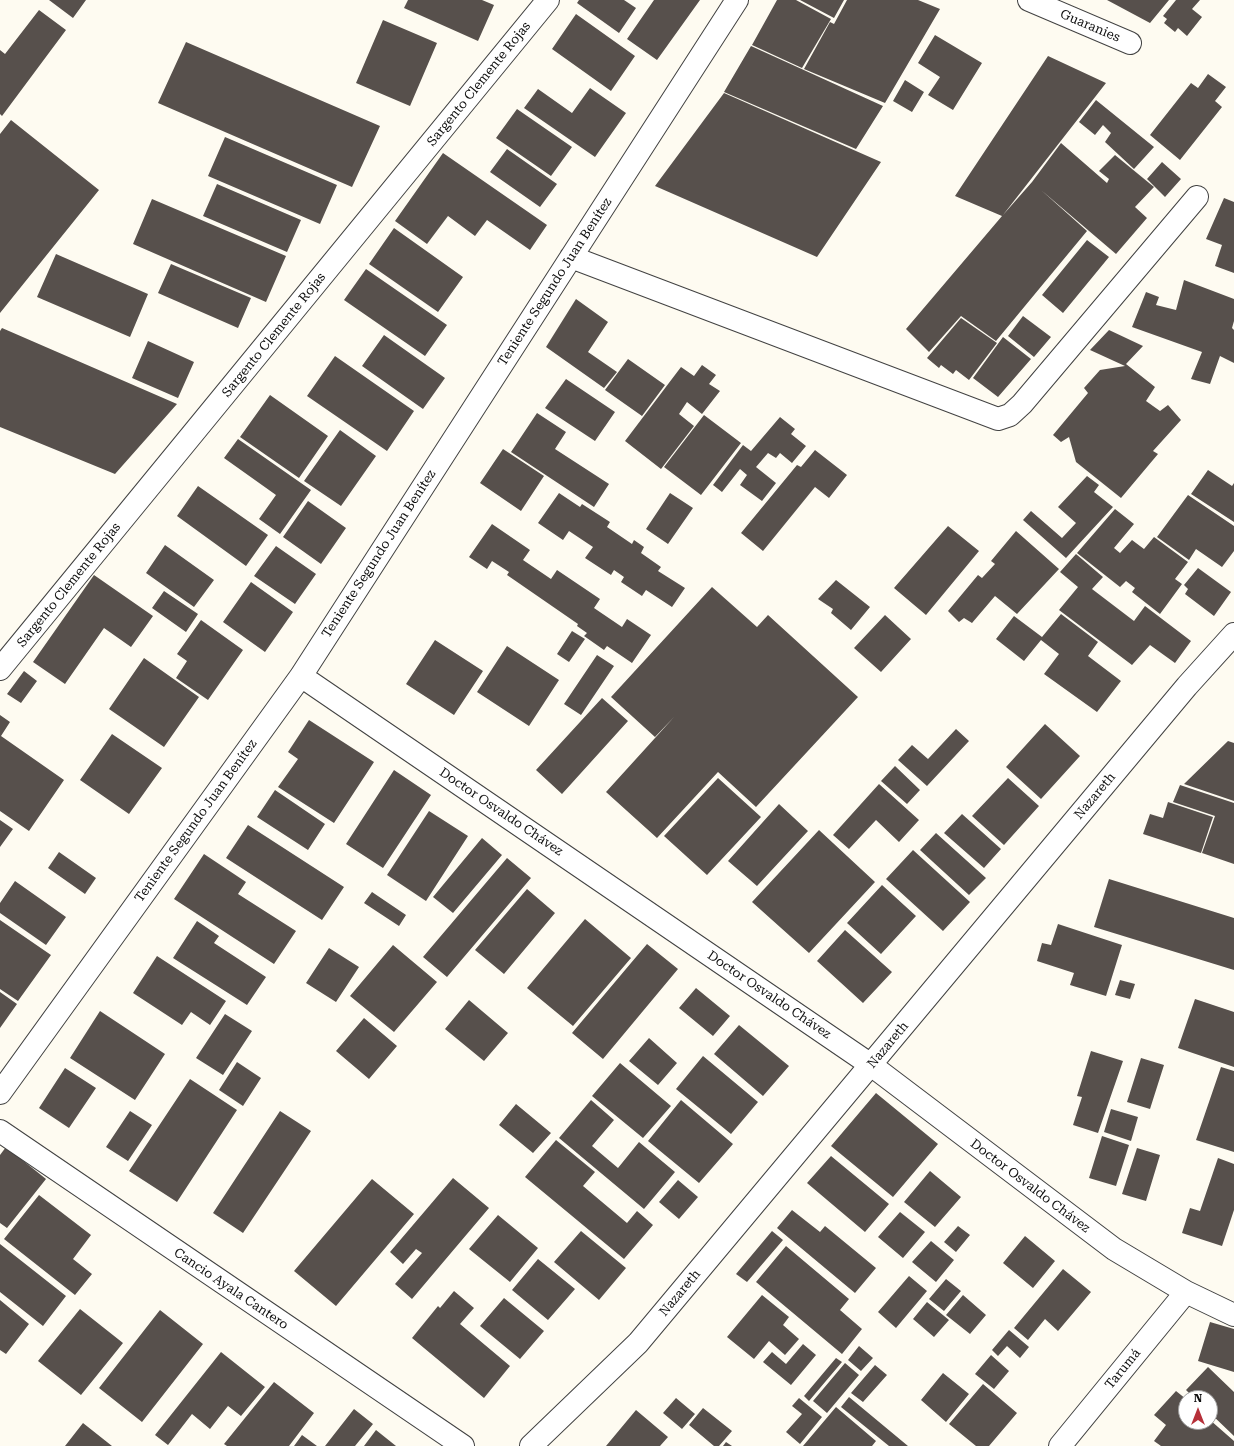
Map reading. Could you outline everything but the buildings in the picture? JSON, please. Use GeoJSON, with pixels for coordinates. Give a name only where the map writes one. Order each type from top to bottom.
{"type":"FeatureCollection","features":[{"type":"Feature","properties":{"kind":"street","name":"Sargento Clemente Rojas"},"geometry":{"type":"LineString","coordinates":[[0,669],[548,0]]}},
{"type":"Feature","properties":{"kind":"street","name":"Teniente Segundo Juan Benítez"},"geometry":{"type":"LineString","coordinates":[[0,1093],[301,676],[737,0]]}},
{"type":"Feature","properties":{"kind":"street","name":"Guaranies"},"geometry":{"type":"LineString","coordinates":[[1029,0],[1130,43]]}},
{"type":"Feature","properties":{"kind":"street"},"geometry":{"type":"LineString","coordinates":[[571,257],[998,419],[1010,415],[1022,404],[1197,196]]}},
{"type":"Feature","properties":{"kind":"street","name":"Nazareth"},"geometry":{"type":"LineString","coordinates":[[531,1446],[638,1343],[1187,686],[1234,634]]}},
{"type":"Feature","properties":{"kind":"street","name":"Doctor Osvaldo Chávez"},"geometry":{"type":"LineString","coordinates":[[301,676],[871,1065],[1114,1249],[1186,1292],[1234,1315]]}},
{"type":"Feature","properties":{"kind":"street","name":"Cancio Ayala Cantero"},"geometry":{"type":"LineString","coordinates":[[0,1131],[463,1446]]}},
{"type":"Feature","properties":{"kind":"street","name":"Tarumá"},"geometry":{"type":"LineString","coordinates":[[1060,1446],[1186,1292]]}}]}
